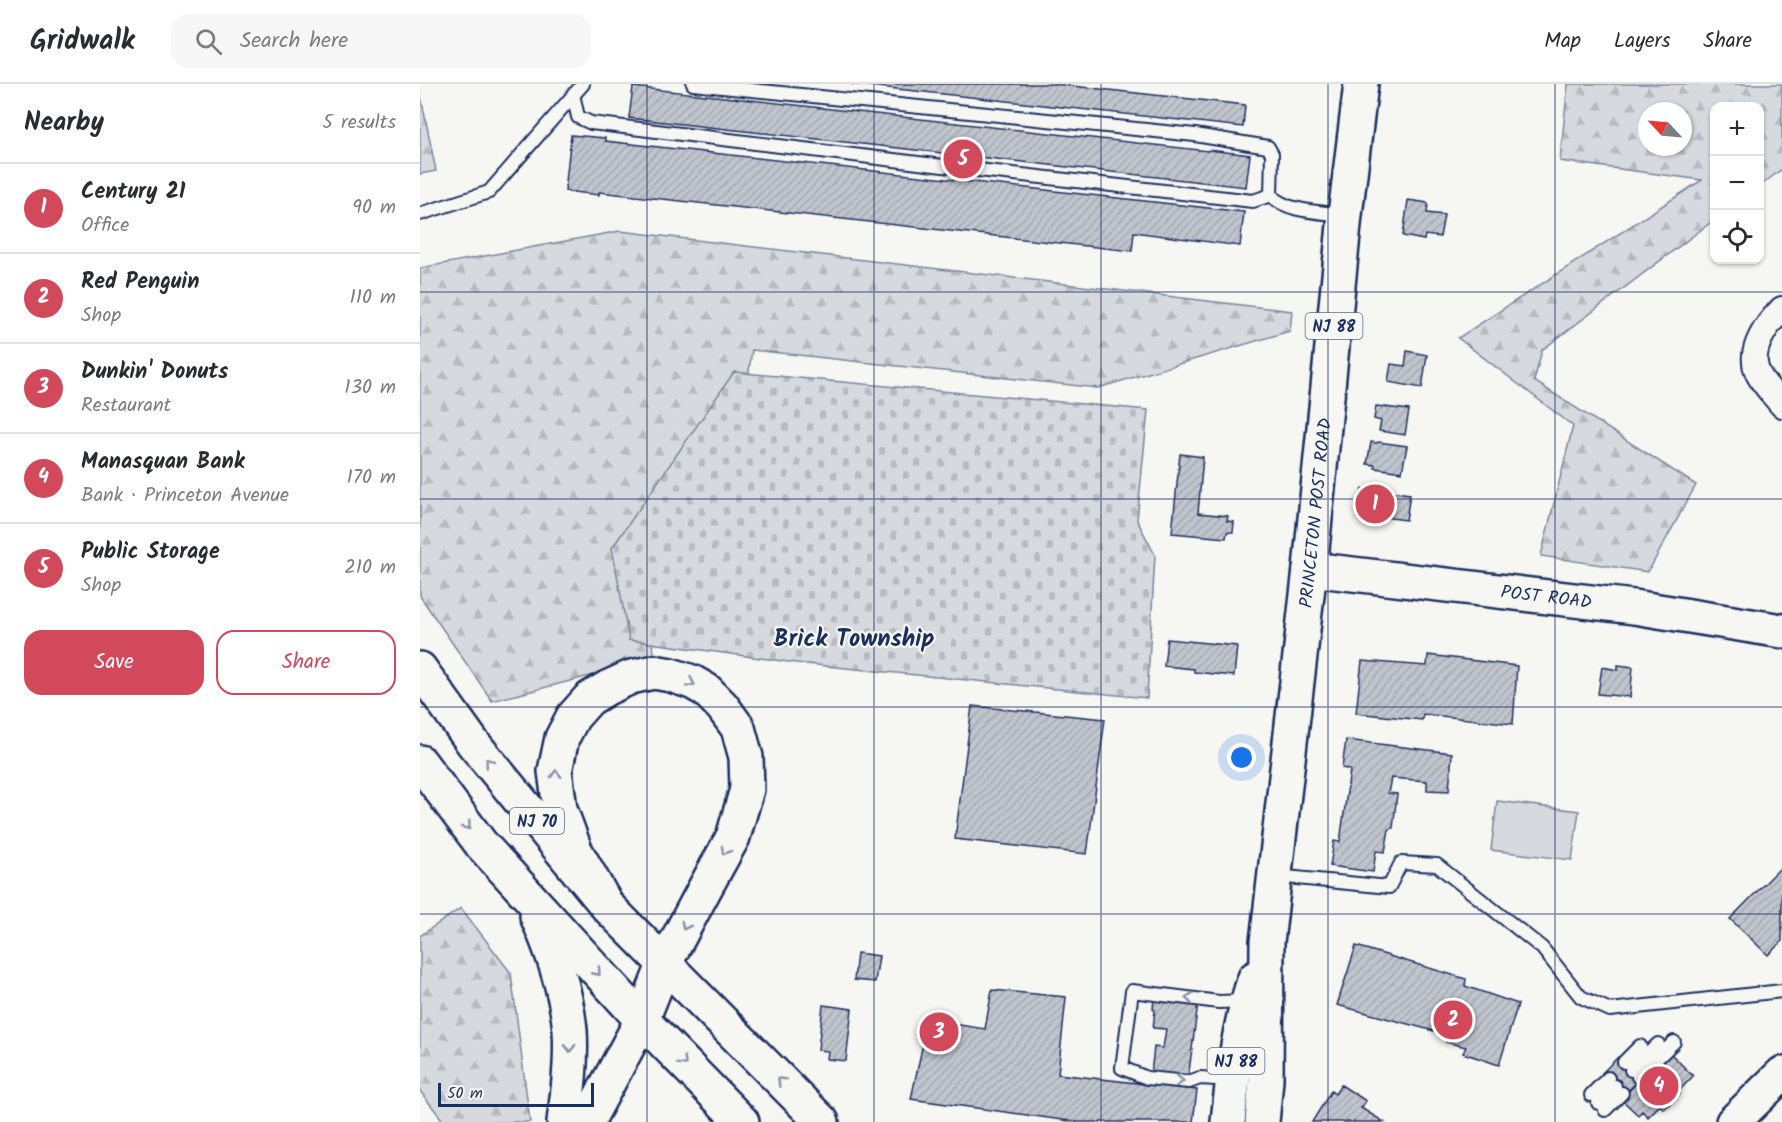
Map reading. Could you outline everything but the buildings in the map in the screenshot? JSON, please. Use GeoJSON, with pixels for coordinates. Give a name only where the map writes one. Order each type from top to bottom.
{"type":"FeatureCollection","features":[{"type":"Feature","properties":{"kind":"main road","name":"PRINCETON POST ROAD"},"geometry":{"type":"LineString","coordinates":[[1262,1122],[1266,1080],[1267,942],[1310,568],[1345,215],[1361,84]]}},
{"type":"Feature","properties":{"kind":"main road","name":"POST ROAD"},"geometry":{"type":"LineString","coordinates":[[1310,568],[1634,608],[1782,631]]}},
{"type":"Feature","properties":{"kind":"main road","name":"NJ 70"},"geometry":{"type":"LineString","coordinates":[[420,669],[473,743],[607,906],[822,1122]]}},
{"type":"Feature","properties":{"kind":"main road"},"geometry":{"type":"LineString","coordinates":[[587,1122],[642,1020],[664,965],[733,837],[747,789],[746,757],[738,728],[722,706],[706,690],[692,682],[671,675],[654,672],[638,675],[607,688],[589,699],[573,717],[562,738],[555,771],[560,809],[575,850],[607,906]]}},
{"type":"Feature","properties":{"kind":"main road"},"geometry":{"type":"LineString","coordinates":[[420,762],[481,844],[642,1020],[742,1122]]}},
{"type":"Feature","properties":{"kind":"main road"},"geometry":{"type":"LineString","coordinates":[[526,892],[547,938],[560,976],[570,1030],[569,1074],[564,1122]]}},
{"type":"Feature","properties":{"kind":"main road","name":"PRINCETON POST ROAD"},"geometry":{"type":"LineString","coordinates":[[1228,1122],[1247,1001],[1267,942]]}},
{"type":"Feature","properties":{"kind":"main road"},"geometry":{"type":"LineString","coordinates":[[1733,1122],[1782,1074]]}},
{"type":"Feature","properties":{"kind":"street"},"geometry":{"type":"LineString","coordinates":[[1782,309],[1770,321],[1760,339],[1755,357],[1757,371],[1782,405]]}},
{"type":"Feature","properties":{"kind":"lane"},"geometry":{"type":"LineString","coordinates":[[420,214],[489,192],[583,84]]}},
{"type":"Feature","properties":{"kind":"lane"},"geometry":{"type":"LineString","coordinates":[[693,84],[1195,135],[1268,147],[1272,154],[1270,195],[1276,201],[1285,206],[1345,215]]}},
{"type":"Feature","properties":{"kind":"lane"},"geometry":{"type":"LineString","coordinates":[[573,94],[578,117],[591,123],[1241,200],[1253,201],[1270,195]]}},
{"type":"Feature","properties":{"kind":"lane"},"geometry":{"type":"LineString","coordinates":[[1274,876],[1389,887],[1401,863],[1437,865],[1542,948],[1581,997],[1610,1010],[1782,991]]}},
{"type":"Feature","properties":{"kind":"lane"},"geometry":{"type":"LineString","coordinates":[[1233,1080],[1200,1078],[1189,1082],[1147,1078],[1122,1068],[1132,991],[1219,1002],[1247,1001]]}},
{"type":"Feature","properties":{"kind":"lane"},"geometry":{"type":"LineString","coordinates":[[1631,1070],[1674,1042]]}},
{"type":"Feature","properties":{"kind":"lane"},"geometry":{"type":"LineString","coordinates":[[1631,1070],[1658,1044]]}},
{"type":"Feature","properties":{"kind":"lane"},"geometry":{"type":"LineString","coordinates":[[1631,1070],[1640,1046]]}},
{"type":"Feature","properties":{"kind":"lane"},"geometry":{"type":"LineString","coordinates":[[1598,1103],[1615,1086],[1598,1103]]}},
{"type":"Feature","properties":{"kind":"green space"},"geometry":{"type":"Polygon","coordinates":[[[1568,84],[1782,84],[1782,169],[1764,183],[1764,102],[1710,102],[1710,223],[1542,350],[1534,381],[1696,485],[1648,572],[1541,556],[1573,426],[1458,338],[1702,180],[1560,161],[1568,84]]]}},
{"type":"Feature","properties":{"kind":"green space"},"geometry":{"type":"Polygon","coordinates":[[[420,92],[436,171],[420,174],[420,92]]]}},
{"type":"Feature","properties":{"kind":"green space"},"geometry":{"type":"Polygon","coordinates":[[[620,231],[1292,311],[1290,331],[1098,388],[752,350],[732,491],[626,545],[656,659],[492,701],[420,596],[420,268],[620,231]]]}},
{"type":"Feature","properties":{"kind":"green space"},"geometry":{"type":"Polygon","coordinates":[[[734,372],[1148,410],[1137,520],[1155,555],[1147,698],[796,663],[629,640],[612,548],[734,372]]]}},
{"type":"Feature","properties":{"kind":"green space"},"geometry":{"type":"Polygon","coordinates":[[[1497,801],[1579,811],[1572,860],[1491,850],[1497,801]]]}},
{"type":"Feature","properties":{"kind":"green space"},"geometry":{"type":"Polygon","coordinates":[[[461,908],[511,973],[530,1122],[444,1122],[420,1091],[420,936],[461,908]]]}},
{"type":"Feature","properties":{"kind":"place","name":"Public Storage"},"geometry":{"type":"Point","coordinates":[963,159]}},
{"type":"Feature","properties":{"kind":"place","name":"Century 21"},"geometry":{"type":"Point","coordinates":[1375,504]}},
{"type":"Feature","properties":{"kind":"place","name":"Red Penguin"},"geometry":{"type":"Point","coordinates":[1453,1020]}},
{"type":"Feature","properties":{"kind":"place","name":"Dunkin' Donuts"},"geometry":{"type":"Point","coordinates":[939,1032]}},
{"type":"Feature","properties":{"kind":"place","name":"Manasquan Bank"},"geometry":{"type":"Point","coordinates":[1659,1086]}},
{"type":"Feature","properties":{"kind":"district","name":"Brick Township"},"geometry":{"type":"Point","coordinates":[854,638]}}]}
